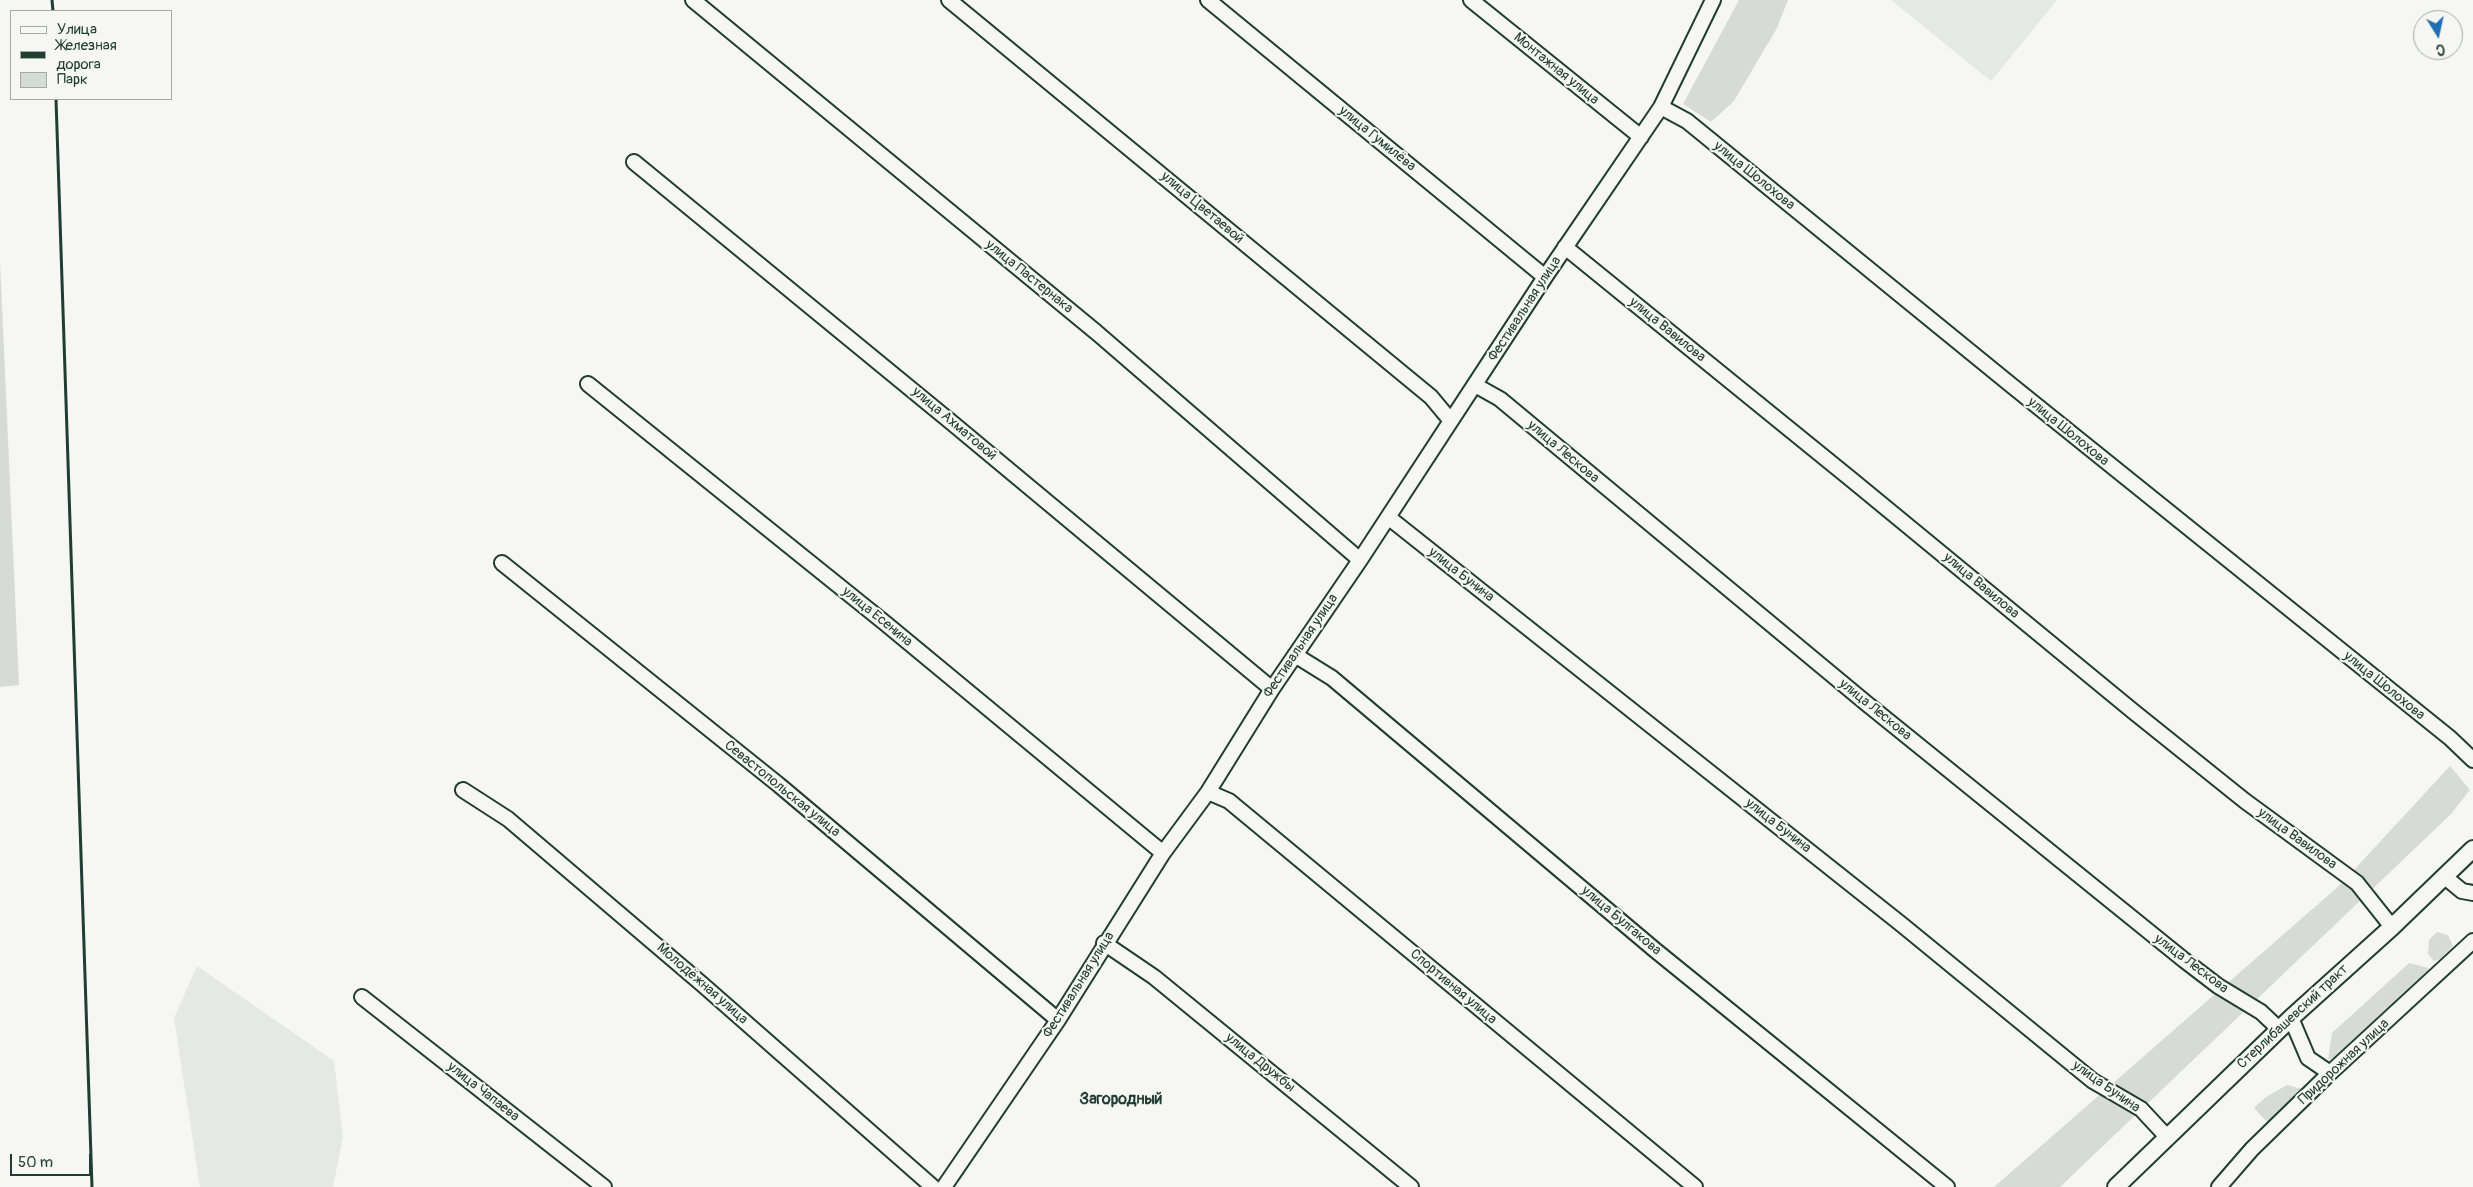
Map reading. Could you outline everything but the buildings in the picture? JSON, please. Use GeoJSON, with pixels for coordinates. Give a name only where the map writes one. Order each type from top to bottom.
{"type":"FeatureCollection","features":[{"type":"Feature","properties":{"kind":"main road","name":"Стерлибашевский тракт"},"geometry":{"type":"LineString","coordinates":[[2116,1187],[2285,1024],[2392,927],[2473,849]]}},
{"type":"Feature","properties":{"kind":"street","name":"улица Пастернака"},"geometry":{"type":"LineString","coordinates":[[693,0],[1096,332],[1360,560]]}},
{"type":"Feature","properties":{"kind":"street","name":"улица Цветаевой"},"geometry":{"type":"LineString","coordinates":[[948,0],[1431,397],[1451,420]]}},
{"type":"Feature","properties":{"kind":"street","name":"улица Гумилёва"},"geometry":{"type":"LineString","coordinates":[[1208,0],[1545,277]]}},
{"type":"Feature","properties":{"kind":"street","name":"Монтажная улица"},"geometry":{"type":"LineString","coordinates":[[1471,0],[1640,137]]}},
{"type":"Feature","properties":{"kind":"street","name":"Фестивальная улица"},"geometry":{"type":"LineString","coordinates":[[944,1187],[1058,1020],[1104,943],[1163,854],[1208,792],[1272,689],[1476,385],[1545,277],[1661,107],[1713,0]]}},
{"type":"Feature","properties":{"kind":"street","name":"улица Шолохова"},"geometry":{"type":"LineString","coordinates":[[1661,107],[1688,121],[2003,379],[2450,738],[2473,760]]}},
{"type":"Feature","properties":{"kind":"street","name":"улица Ахматовой"},"geometry":{"type":"LineString","coordinates":[[634,162],[1272,689]]}},
{"type":"Feature","properties":{"kind":"street","name":"улица Вавилова"},"geometry":{"type":"LineString","coordinates":[[1565,247],[2134,712],[2245,801],[2357,883],[2392,927]]}},
{"type":"Feature","properties":{"kind":"street","name":"улица Есенина"},"geometry":{"type":"LineString","coordinates":[[588,384],[885,623],[1163,854]]}},
{"type":"Feature","properties":{"kind":"street","name":"улица Лескова"},"geometry":{"type":"LineString","coordinates":[[1476,385],[1500,399],[1866,703],[2184,960],[2218,986],[2285,1024]]}},
{"type":"Feature","properties":{"kind":"street","name":"улица Бунина"},"geometry":{"type":"LineString","coordinates":[[1388,517],[1901,924],[2093,1081],[2141,1109],[2166,1137]]}},
{"type":"Feature","properties":{"kind":"street","name":"Севастопольская улица"},"geometry":{"type":"LineString","coordinates":[[502,563],[779,785],[1058,1020]]}},
{"type":"Feature","properties":{"kind":"street","name":"улица Булгакова"},"geometry":{"type":"LineString","coordinates":[[1295,655],[1332,678],[1655,950],[1947,1187]]}},
{"type":"Feature","properties":{"kind":"street","name":"Молодёжная улица"},"geometry":{"type":"LineString","coordinates":[[463,790],[508,819],[703,985],[933,1187]]}},
{"type":"Feature","properties":{"kind":"street","name":"Спортивная улица"},"geometry":{"type":"LineString","coordinates":[[1208,792],[1229,801],[1695,1187]]}},
{"type":"Feature","properties":{"kind":"street"},"geometry":{"type":"LineString","coordinates":[[2445,877],[2462,891],[2473,894]]}},
{"type":"Feature","properties":{"kind":"street","name":"Придорожная улица"},"geometry":{"type":"LineString","coordinates":[[2219,1187],[2252,1149],[2330,1073],[2473,942]]}},
{"type":"Feature","properties":{"kind":"street","name":"улица Дружбы"},"geometry":{"type":"LineString","coordinates":[[1104,943],[1154,977],[1411,1187]]}},
{"type":"Feature","properties":{"kind":"street","name":"улица Чапаева"},"geometry":{"type":"LineString","coordinates":[[362,997],[604,1187]]}},
{"type":"Feature","properties":{"kind":"street"},"geometry":{"type":"LineString","coordinates":[[2285,1024],[2308,1058],[2330,1073]]}},
{"type":"Feature","properties":{"kind":"shaded area"},"geometry":{"type":"Polygon","coordinates":[[[1891,0],[2057,0],[1991,81],[1891,0]]]}},
{"type":"Feature","properties":{"kind":"shaded area"},"geometry":{"type":"Polygon","coordinates":[[[197,966],[334,1061],[343,1137],[333,1187],[200,1187],[174,1018],[197,966]]]}},
{"type":"Feature","properties":{"kind":"green space"},"geometry":{"type":"Polygon","coordinates":[[[1739,0],[1788,0],[1777,28],[1734,101],[1711,122],[1683,104],[1739,0]]]}},
{"type":"Feature","properties":{"kind":"green space"},"geometry":{"type":"Polygon","coordinates":[[[0,261],[19,685],[0,687],[0,261]]]}},
{"type":"Feature","properties":{"kind":"green space"},"geometry":{"type":"Polygon","coordinates":[[[2450,766],[2470,790],[2451,814],[2060,1187],[1994,1187],[2340,885],[2450,766]]]}},
{"type":"Feature","properties":{"kind":"green space"},"geometry":{"type":"Polygon","coordinates":[[[2437,932],[2448,935],[2453,946],[2440,959],[2434,961],[2428,954],[2429,940],[2437,932]]]}},
{"type":"Feature","properties":{"kind":"green space"},"geometry":{"type":"Polygon","coordinates":[[[2409,963],[2429,968],[2426,974],[2340,1056],[2328,1060],[2332,1033],[2409,963]]]}},
{"type":"Feature","properties":{"kind":"green space"},"geometry":{"type":"Polygon","coordinates":[[[2287,1085],[2302,1089],[2269,1124],[2254,1108],[2266,1097],[2287,1085]]]}},
{"type":"Feature","properties":{"kind":"railway"},"geometry":{"type":"LineString","coordinates":[[52,0],[53,10]]}},
{"type":"Feature","properties":{"kind":"railway"},"geometry":{"type":"LineString","coordinates":[[56,100],[92,1187]]}},
{"type":"Feature","properties":{"kind":"district","name":"Загородный"},"geometry":{"type":"Point","coordinates":[1121,1100]}}]}
